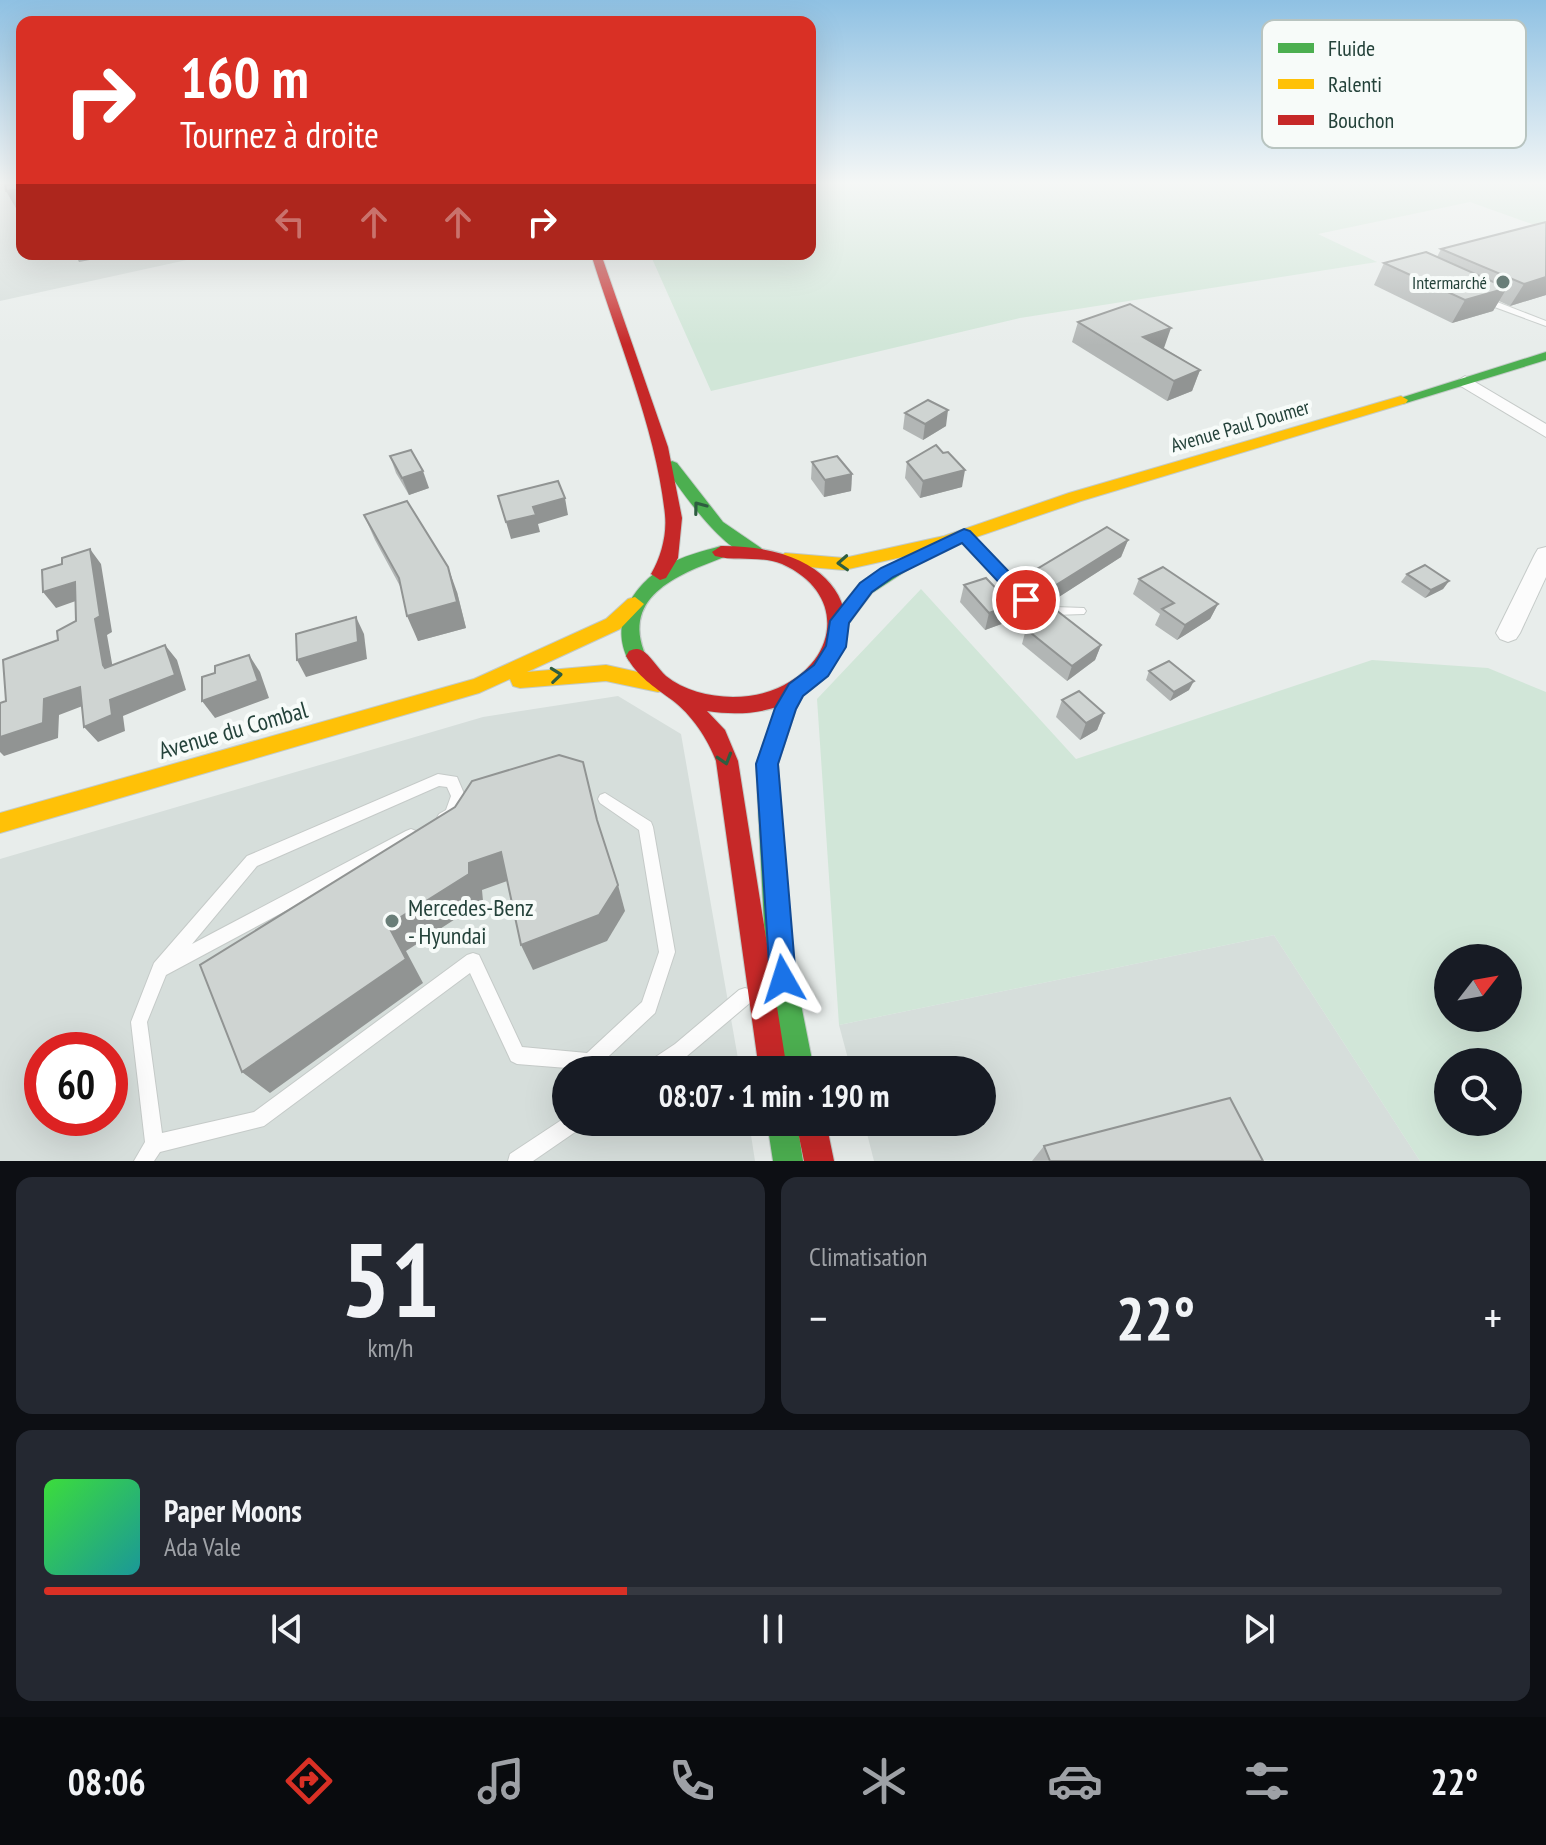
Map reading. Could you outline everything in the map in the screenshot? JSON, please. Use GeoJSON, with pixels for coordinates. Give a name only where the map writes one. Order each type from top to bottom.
{"type":"FeatureCollection","features":[{"type":"Feature","properties":{"kind":"main road"},"geometry":{"type":"LineString","coordinates":[[598,260],[660,447],[674,518],[669,558],[660,574]]}},
{"type":"Feature","properties":{"kind":"main road","name":"Avenue Paul Doumer"},"geometry":{"type":"LineString","coordinates":[[955,538],[1075,497],[1546,356]]}},
{"type":"Feature","properties":{"kind":"main road"},"geometry":{"type":"LineString","coordinates":[[660,447],[702,513],[733,542],[755,552],[785,559],[844,564],[955,538]]}},
{"type":"Feature","properties":{"kind":"main road"},"geometry":{"type":"LineString","coordinates":[[840,621],[866,588],[955,538]]}},
{"type":"Feature","properties":{"kind":"main road"},"geometry":{"type":"LineString","coordinates":[[658,684],[640,666],[631,646],[629,624],[635,604],[645,588],[660,574],[688,559],[721,552],[755,552]]}},
{"type":"Feature","properties":{"kind":"main road"},"geometry":{"type":"LineString","coordinates":[[479,685],[597,672],[626,673],[709,704],[739,705],[769,701],[796,690],[821,670],[836,647],[840,621],[834,602],[823,584],[785,559]]}},
{"type":"Feature","properties":{"kind":"main road"},"geometry":{"type":"LineString","coordinates":[[479,685],[613,624],[635,604]]}},
{"type":"Feature","properties":{"kind":"main road","name":"Avenue du Combal"},"geometry":{"type":"LineString","coordinates":[[0,823],[479,685]]}},
{"type":"Feature","properties":{"kind":"main road"},"geometry":{"type":"LineString","coordinates":[[796,690],[786,708],[767,764],[779,939],[798,1056]]}},
{"type":"Feature","properties":{"kind":"main road"},"geometry":{"type":"LineString","coordinates":[[681,696],[717,736],[727,761],[771,1056]]}},
{"type":"Feature","properties":{"kind":"main road"},"geometry":{"type":"LineString","coordinates":[[784,1136],[788,1161]]}},
{"type":"Feature","properties":{"kind":"main road"},"geometry":{"type":"LineString","coordinates":[[814,1136],[819,1161]]}},
{"type":"Feature","properties":{"kind":"street"},"geometry":{"type":"LineString","coordinates":[[1465,381],[1546,432]]}},
{"type":"Feature","properties":{"kind":"street"},"geometry":{"type":"LineString","coordinates":[[1508,633],[1546,554]]}},
{"type":"Feature","properties":{"kind":"lane"},"geometry":{"type":"LineString","coordinates":[[1478,297],[1546,324]]}},
{"type":"Feature","properties":{"kind":"lane"},"geometry":{"type":"LineString","coordinates":[[955,538],[1026,600],[1054,611],[1080,611]]}},
{"type":"Feature","properties":{"kind":"lane"},"geometry":{"type":"LineString","coordinates":[[143,1161],[154,1144],[139,1022],[160,969],[252,861],[438,780],[452,781],[458,796],[451,814],[160,969]]}},
{"type":"Feature","properties":{"kind":"lane"},"geometry":{"type":"LineString","coordinates":[[154,1144],[258,1120],[473,961],[517,1055],[590,1062],[649,1007],[667,952],[646,827],[605,799]]}},
{"type":"Feature","properties":{"kind":"lane"},"geometry":{"type":"LineString","coordinates":[[672,1056],[760,984]]}},
{"type":"Feature","properties":{"kind":"lane"},"geometry":{"type":"LineString","coordinates":[[517,1161],[554,1136]]}},
{"type":"Feature","properties":{"kind":"shaded area"},"geometry":{"type":"Polygon","coordinates":[[[0,236],[16,236],[16,260],[187,260],[0,301],[0,236]]]}},
{"type":"Feature","properties":{"kind":"shaded area"},"geometry":{"type":"Polygon","coordinates":[[[618,696],[681,734],[738,1056],[552,1056],[552,1136],[751,1136],[755,1161],[0,1161],[0,859],[483,717],[618,696]]]}},
{"type":"Feature","properties":{"kind":"shaded area"},"geometry":{"type":"Polygon","coordinates":[[[1274,935],[1420,1161],[874,1161],[868,1136],[996,1136],[996,1056],[847,1056],[839,1025],[1274,935]]]}},
{"type":"Feature","properties":{"kind":"green space"},"geometry":{"type":"Polygon","coordinates":[[[816,236],[1323,236],[1377,262],[1020,318],[711,391],[653,260],[816,260],[816,236]]]}},
{"type":"Feature","properties":{"kind":"green space"},"geometry":{"type":"Polygon","coordinates":[[[921,589],[1076,759],[1372,660],[1488,668],[1546,692],[1546,1161],[1420,1161],[1274,935],[839,1025],[817,699],[921,589]]]}},
{"type":"Feature","properties":{"kind":"building"},"geometry":{"type":"Polygon","coordinates":[[[1491,236],[1546,236],[1546,277],[1524,284],[1441,249],[1491,236]]]}},
{"type":"Feature","properties":{"kind":"building"},"geometry":{"type":"Polygon","coordinates":[[[1426,252],[1507,288],[1465,300],[1384,263],[1426,252]]]}},
{"type":"Feature","properties":{"kind":"building"},"geometry":{"type":"Polygon","coordinates":[[[1130,304],[1171,328],[1143,337],[1200,370],[1174,381],[1078,322],[1130,304]]]}},
{"type":"Feature","properties":{"kind":"building"},"geometry":{"type":"Polygon","coordinates":[[[928,400],[948,410],[925,424],[905,413],[928,400]]]}},
{"type":"Feature","properties":{"kind":"building"},"geometry":{"type":"Polygon","coordinates":[[[936,445],[943,453],[948,452],[965,470],[923,481],[907,462],[936,445]]]}},
{"type":"Feature","properties":{"kind":"building"},"geometry":{"type":"Polygon","coordinates":[[[411,450],[423,471],[402,478],[390,456],[411,450]]]}},
{"type":"Feature","properties":{"kind":"building"},"geometry":{"type":"Polygon","coordinates":[[[837,456],[852,474],[825,480],[812,462],[837,456]]]}},
{"type":"Feature","properties":{"kind":"building"},"geometry":{"type":"Polygon","coordinates":[[[558,481],[565,498],[533,507],[536,515],[506,522],[498,496],[558,481]]]}},
{"type":"Feature","properties":{"kind":"building"},"geometry":{"type":"Polygon","coordinates":[[[407,501],[448,567],[457,602],[407,616],[399,578],[364,515],[407,501]]]}},
{"type":"Feature","properties":{"kind":"building"},"geometry":{"type":"Polygon","coordinates":[[[1107,527],[1128,540],[1056,585],[1032,572],[1107,527]]]}},
{"type":"Feature","properties":{"kind":"building"},"geometry":{"type":"Polygon","coordinates":[[[90,549],[100,616],[95,619],[105,668],[165,645],[175,675],[110,700],[112,715],[84,727],[80,687],[44,699],[43,723],[0,737],[0,703],[6,701],[3,660],[58,640],[57,631],[76,621],[75,582],[43,592],[42,570],[62,564],[62,558],[90,549]]]}},
{"type":"Feature","properties":{"kind":"building"},"geometry":{"type":"Polygon","coordinates":[[[1425,565],[1449,581],[1431,590],[1407,574],[1425,565]]]}},
{"type":"Feature","properties":{"kind":"building"},"geometry":{"type":"Polygon","coordinates":[[[1163,567],[1218,604],[1185,625],[1162,609],[1174,603],[1139,579],[1163,567]]]}},
{"type":"Feature","properties":{"kind":"building"},"geometry":{"type":"Polygon","coordinates":[[[986,578],[1012,605],[989,613],[964,585],[986,578]]]}},
{"type":"Feature","properties":{"kind":"building"},"geometry":{"type":"Polygon","coordinates":[[[1056,610],[1101,645],[1072,666],[1026,629],[1056,610]]]}},
{"type":"Feature","properties":{"kind":"building"},"geometry":{"type":"Polygon","coordinates":[[[356,617],[358,642],[297,660],[296,634],[356,617]]]}},
{"type":"Feature","properties":{"kind":"building"},"geometry":{"type":"Polygon","coordinates":[[[249,655],[258,681],[202,701],[202,677],[215,673],[215,666],[249,655]]]}},
{"type":"Feature","properties":{"kind":"building"},"geometry":{"type":"Polygon","coordinates":[[[1169,661],[1194,681],[1174,692],[1149,671],[1169,661]]]}},
{"type":"Feature","properties":{"kind":"building"},"geometry":{"type":"Polygon","coordinates":[[[1079,691],[1104,713],[1086,723],[1062,700],[1079,691]]]}},
{"type":"Feature","properties":{"kind":"building"},"geometry":{"type":"Polygon","coordinates":[[[559,755],[583,762],[597,820],[618,885],[599,915],[521,945],[501,852],[469,863],[469,874],[388,925],[406,959],[242,1072],[200,965],[455,807],[472,781],[559,755]]]}},
{"type":"Feature","properties":{"kind":"building"},"geometry":{"type":"Polygon","coordinates":[[[1230,1098],[1263,1161],[1050,1161],[1044,1146],[1230,1098]]]}},
{"type":"Feature","properties":{"kind":"traffic: fast"},"geometry":{"type":"LineString","coordinates":[[1401,400],[1546,356]]}},
{"type":"Feature","properties":{"kind":"traffic: fast"},"geometry":{"type":"LineString","coordinates":[[672,466],[717,526],[755,552]]}},
{"type":"Feature","properties":{"kind":"traffic: fast"},"geometry":{"type":"LineString","coordinates":[[636,656],[629,631],[631,619],[643,596],[672,570],[721,552]]}},
{"type":"Feature","properties":{"kind":"traffic: fast"},"geometry":{"type":"LineString","coordinates":[[840,621],[866,588],[909,561]]}},
{"type":"Feature","properties":{"kind":"traffic: fast"},"geometry":{"type":"LineString","coordinates":[[796,690],[786,708],[767,764],[777,925],[797,1056]]}},
{"type":"Feature","properties":{"kind":"traffic: fast"},"geometry":{"type":"LineString","coordinates":[[784,1136],[788,1161]]}},
{"type":"Feature","properties":{"kind":"traffic: slow"},"geometry":{"type":"LineString","coordinates":[[785,559],[844,564],[947,541],[1075,497],[1401,400]]}},
{"type":"Feature","properties":{"kind":"traffic: slow"},"geometry":{"type":"LineString","coordinates":[[0,823],[479,685],[613,624],[635,604]]}},
{"type":"Feature","properties":{"kind":"traffic: slow"},"geometry":{"type":"LineString","coordinates":[[520,680],[606,673],[658,684]]}},
{"type":"Feature","properties":{"kind":"traffic: jam"},"geometry":{"type":"LineString","coordinates":[[598,260],[660,447],[674,518],[669,558],[660,574]]}},
{"type":"Feature","properties":{"kind":"traffic: jam"},"geometry":{"type":"LineString","coordinates":[[636,656],[664,686],[687,698],[714,704],[756,703],[781,696],[812,678],[824,665],[833,651],[837,619],[831,601],[817,580],[790,561],[774,556],[721,552]]}},
{"type":"Feature","properties":{"kind":"traffic: jam"},"geometry":{"type":"LineString","coordinates":[[681,696],[717,736],[727,761],[771,1056]]}},
{"type":"Feature","properties":{"kind":"traffic: jam"},"geometry":{"type":"LineString","coordinates":[[814,1136],[819,1161]]}},
{"type":"Feature","properties":{"kind":"place","name":"Intermarché"},"geometry":{"type":"Point","coordinates":[1503,282]}},
{"type":"Feature","properties":{"kind":"place","name":"Mercedes-Benz - Hyundai"},"geometry":{"type":"Point","coordinates":[392,921]}},
{"type":"Feature","properties":{"kind":"route"},"geometry":{"type":"LineString","coordinates":[[783,979],[767,764],[786,708],[796,690],[821,670],[836,647],[840,621],[866,588],[887,573],[964,535],[1026,600]]}}]}
